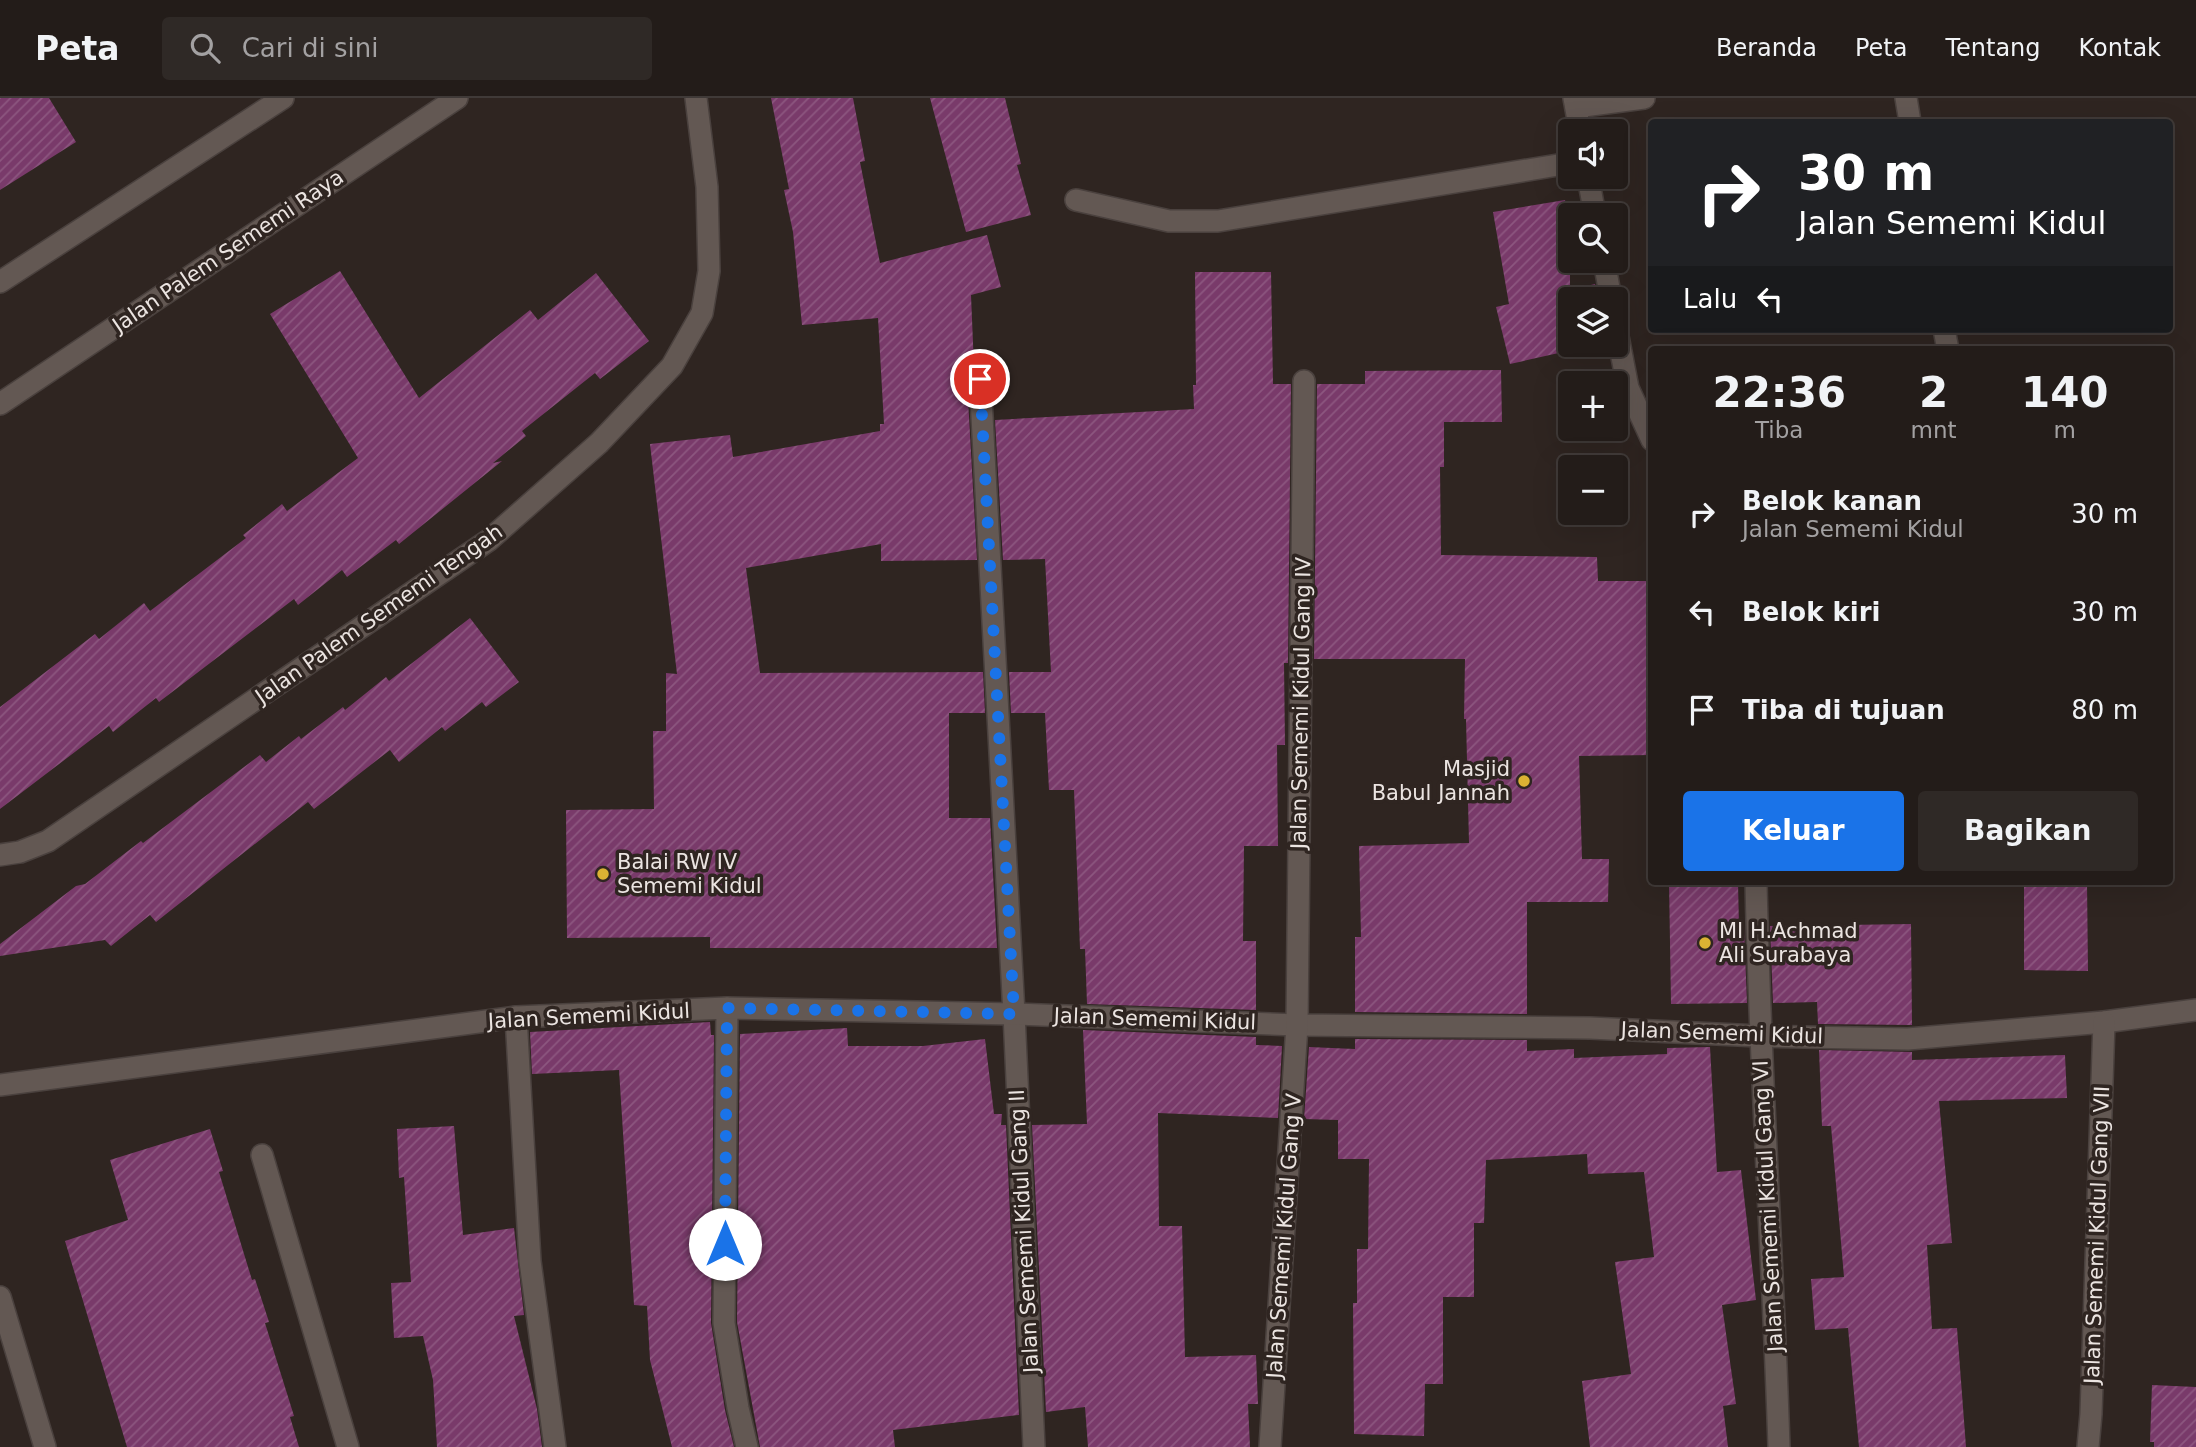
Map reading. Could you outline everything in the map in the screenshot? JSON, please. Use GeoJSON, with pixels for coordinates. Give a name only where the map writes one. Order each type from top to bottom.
{"type":"FeatureCollection","features":[{"type":"Feature","properties":{"kind":"street"},"geometry":{"type":"LineString","coordinates":[[0,282],[283,98]]}},
{"type":"Feature","properties":{"kind":"street","name":"Jalan Palem Sememi Raya"},"geometry":{"type":"LineString","coordinates":[[0,404],[457,98]]}},
{"type":"Feature","properties":{"kind":"street","name":"Jalan Palem Sememi Tengah"},"geometry":{"type":"LineString","coordinates":[[0,855],[20,852],[48,841],[489,540],[599,443],[672,366],[702,313],[709,271],[706,187],[696,98]]}},
{"type":"Feature","properties":{"kind":"street"},"geometry":{"type":"LineString","coordinates":[[1575,102],[1644,98]]}},
{"type":"Feature","properties":{"kind":"street"},"geometry":{"type":"LineString","coordinates":[[1906,98],[1910,119]]}},
{"type":"Feature","properties":{"kind":"street"},"geometry":{"type":"LineString","coordinates":[[1076,200],[1169,221],[1218,221],[1558,165]]}},
{"type":"Feature","properties":{"kind":"street"},"geometry":{"type":"LineString","coordinates":[[1622,357],[1628,388],[1648,431]]}},
{"type":"Feature","properties":{"kind":"street","name":"Jalan Sememi Kidul Gang II"},"geometry":{"type":"LineString","coordinates":[[980,379],[1034,1447]]}},
{"type":"Feature","properties":{"kind":"street","name":"Jalan Sememi Kidul Gang IV"},"geometry":{"type":"LineString","coordinates":[[1297,1025],[1304,381]]}},
{"type":"Feature","properties":{"kind":"street","name":"Jalan Sememi Kidul Gang VI"},"geometry":{"type":"LineString","coordinates":[[1756,885],[1759,1036],[1779,1447]]}},
{"type":"Feature","properties":{"kind":"street"},"geometry":{"type":"LineString","coordinates":[[727,1008],[724,1323],[747,1447]]}},
{"type":"Feature","properties":{"kind":"street","name":"Jalan Sememi Kidul"},"geometry":{"type":"LineString","coordinates":[[0,1085],[516,1017],[727,1008],[1014,1014],[1297,1025],[1590,1028],[1759,1036],[1908,1039],[2104,1023],[2196,1010]]}},
{"type":"Feature","properties":{"kind":"street"},"geometry":{"type":"LineString","coordinates":[[516,1017],[530,1261],[555,1447]]}},
{"type":"Feature","properties":{"kind":"street","name":"Jalan Sememi Kidul Gang VII"},"geometry":{"type":"LineString","coordinates":[[2088,1447],[2092,1401],[2104,1023]]}},
{"type":"Feature","properties":{"kind":"street","name":"Jalan Sememi Kidul Gang V"},"geometry":{"type":"LineString","coordinates":[[1270,1447],[1297,1025]]}},
{"type":"Feature","properties":{"kind":"street"},"geometry":{"type":"LineString","coordinates":[[262,1155],[348,1447]]}},
{"type":"Feature","properties":{"kind":"street"},"geometry":{"type":"LineString","coordinates":[[0,1297],[45,1447]]}},
{"type":"Feature","properties":{"kind":"building"},"geometry":{"type":"Polygon","coordinates":[[[0,98],[49,98],[76,142],[0,190],[0,98]]]}},
{"type":"Feature","properties":{"kind":"building"},"geometry":{"type":"Polygon","coordinates":[[[771,98],[853,98],[865,161],[860,162],[880,263],[987,235],[1001,287],[971,295],[974,367],[967,380],[977,560],[881,561],[881,544],[746,568],[760,673],[983,672],[985,713],[949,713],[949,818],[990,818],[997,948],[710,948],[710,937],[567,938],[566,810],[654,809],[653,731],[666,731],[666,673],[677,674],[650,444],[730,435],[733,457],[880,431],[880,424],[884,424],[878,318],[802,325],[793,232],[784,190],[789,189],[771,98]]]}},
{"type":"Feature","properties":{"kind":"building"},"geometry":{"type":"Polygon","coordinates":[[[930,98],[1005,98],[1021,164],[1017,165],[1031,215],[966,232],[930,98]]]}},
{"type":"Feature","properties":{"kind":"building"},"geometry":{"type":"Polygon","coordinates":[[[1565,200],[1566,203],[1558,203],[1558,273],[1570,273],[1570,287],[1558,287],[1558,353],[1510,364],[1496,307],[1509,304],[1493,212],[1565,200]]]}},
{"type":"Feature","properties":{"kind":"building"},"geometry":{"type":"Polygon","coordinates":[[[340,271],[419,398],[530,310],[538,320],[596,273],[649,341],[600,379],[595,373],[522,431],[526,436],[493,463],[502,461],[399,544],[396,540],[347,577],[342,570],[298,605],[294,599],[159,702],[156,698],[113,732],[109,726],[0,809],[0,707],[95,634],[99,639],[144,603],[150,611],[246,538],[243,535],[282,504],[287,511],[358,458],[270,314],[340,271]]]}},
{"type":"Feature","properties":{"kind":"building"},"geometry":{"type":"Polygon","coordinates":[[[1195,272],[1271,272],[1273,384],[1291,384],[1288,663],[1284,663],[1285,745],[1277,745],[1278,846],[1244,846],[1243,941],[1256,941],[1256,1010],[1087,1004],[1085,949],[1080,949],[1074,790],[1049,790],[1045,713],[1011,713],[1009,672],[1051,672],[1045,559],[1003,560],[995,420],[1194,409],[1195,272]]]}},
{"type":"Feature","properties":{"kind":"building"},"geometry":{"type":"Polygon","coordinates":[[[1501,370],[1502,422],[1444,422],[1444,467],[1440,467],[1441,555],[1597,557],[1598,581],[1648,581],[1648,755],[1579,756],[1582,859],[1609,859],[1608,902],[1527,902],[1527,1014],[1355,1012],[1355,937],[1361,937],[1359,846],[1469,843],[1464,719],[1465,659],[1314,659],[1317,384],[1365,384],[1365,371],[1501,370]]]}},
{"type":"Feature","properties":{"kind":"building"},"geometry":{"type":"Polygon","coordinates":[[[470,618],[519,682],[486,707],[482,702],[445,731],[442,727],[399,762],[390,750],[314,809],[308,802],[156,922],[150,915],[111,946],[105,940],[0,956],[0,944],[76,886],[85,884],[141,841],[143,843],[260,755],[266,762],[343,707],[345,710],[386,677],[389,681],[470,618]]]}},
{"type":"Feature","properties":{"kind":"building","name":"MI H.Achmad Ali Surabaya"},"geometry":{"type":"Polygon","coordinates":[[[1669,885],[1738,885],[1739,927],[1744,927],[1747,1003],[1671,1004],[1669,885]]]}},
{"type":"Feature","properties":{"kind":"building"},"geometry":{"type":"Polygon","coordinates":[[[2024,885],[2087,885],[2088,971],[2024,970],[2024,885]]]}},
{"type":"Feature","properties":{"kind":"building"},"geometry":{"type":"Polygon","coordinates":[[[1911,924],[1912,1025],[1818,1024],[1817,1002],[1773,1003],[1770,926],[1911,924]]]}},
{"type":"Feature","properties":{"kind":"building"},"geometry":{"type":"Polygon","coordinates":[[[710,1022],[711,1035],[714,1035],[711,1323],[725,1410],[734,1447],[672,1447],[650,1360],[647,1306],[634,1305],[619,1070],[532,1074],[530,1032],[710,1022]]]}},
{"type":"Feature","properties":{"kind":"building"},"geometry":{"type":"Polygon","coordinates":[[[847,1028],[848,1046],[923,1046],[985,1039],[994,1114],[1002,1114],[1001,1125],[1006,1125],[1019,1415],[893,1430],[895,1447],[760,1447],[737,1322],[740,1034],[847,1028]]]}},
{"type":"Feature","properties":{"kind":"building"},"geometry":{"type":"Polygon","coordinates":[[[1083,1030],[1256,1037],[1256,1045],[1282,1046],[1278,1118],[1158,1113],[1159,1226],[1182,1226],[1185,1357],[1256,1355],[1258,1404],[1248,1404],[1250,1447],[1088,1447],[1085,1407],[1046,1412],[1032,1125],[1087,1124],[1083,1030]]]}},
{"type":"Feature","properties":{"kind":"building"},"geometry":{"type":"Polygon","coordinates":[[[1355,1039],[1527,1040],[1527,1051],[1574,1049],[1574,1058],[1667,1054],[1667,1048],[1710,1047],[1717,1172],[1741,1170],[1756,1300],[1722,1305],[1736,1404],[1723,1406],[1728,1447],[1590,1447],[1582,1381],[1631,1374],[1615,1262],[1654,1257],[1644,1172],[1588,1174],[1587,1154],[1486,1160],[1484,1223],[1474,1223],[1474,1297],[1443,1297],[1443,1384],[1425,1384],[1424,1436],[1354,1434],[1353,1303],[1357,1303],[1357,1249],[1368,1249],[1369,1159],[1338,1159],[1338,1120],[1304,1119],[1309,1047],[1355,1049],[1355,1039]]]}},
{"type":"Feature","properties":{"kind":"building"},"geometry":{"type":"Polygon","coordinates":[[[1819,1050],[1912,1052],[1912,1060],[2065,1055],[2067,1098],[1939,1101],[1952,1243],[1927,1245],[1932,1329],[1957,1328],[1966,1447],[1859,1447],[1848,1328],[1815,1330],[1811,1279],[1844,1277],[1831,1126],[1822,1126],[1819,1050]]]}},
{"type":"Feature","properties":{"kind":"building"},"geometry":{"type":"Polygon","coordinates":[[[454,1126],[463,1235],[514,1228],[524,1315],[514,1316],[537,1409],[542,1447],[437,1447],[433,1380],[423,1336],[394,1338],[391,1283],[411,1282],[404,1177],[399,1178],[397,1129],[454,1126]]]}},
{"type":"Feature","properties":{"kind":"building"},"geometry":{"type":"Polygon","coordinates":[[[210,1129],[223,1171],[219,1172],[252,1280],[255,1279],[269,1322],[265,1323],[294,1416],[290,1417],[299,1447],[127,1447],[65,1241],[128,1220],[110,1160],[210,1129]]]}},
{"type":"Feature","properties":{"kind":"building"},"geometry":{"type":"Polygon","coordinates":[[[2152,1385],[2196,1387],[2196,1447],[2154,1447],[2154,1442],[2150,1442],[2152,1385]]]}},
{"type":"Feature","properties":{"kind":"place","name":"Masjid Babul Jannah"},"geometry":{"type":"Point","coordinates":[1524,781]}},
{"type":"Feature","properties":{"kind":"place","name":"Balai RW IV Sememi Kidul"},"geometry":{"type":"Point","coordinates":[603,874]}},
{"type":"Feature","properties":{"kind":"place","name":"MI H.Achmad Ali Surabaya"},"geometry":{"type":"Point","coordinates":[1705,943]}},
{"type":"Feature","properties":{"kind":"route"},"geometry":{"type":"LineString","coordinates":[[725,1244],[727,1008],[1014,1014],[980,379]]}}]}
